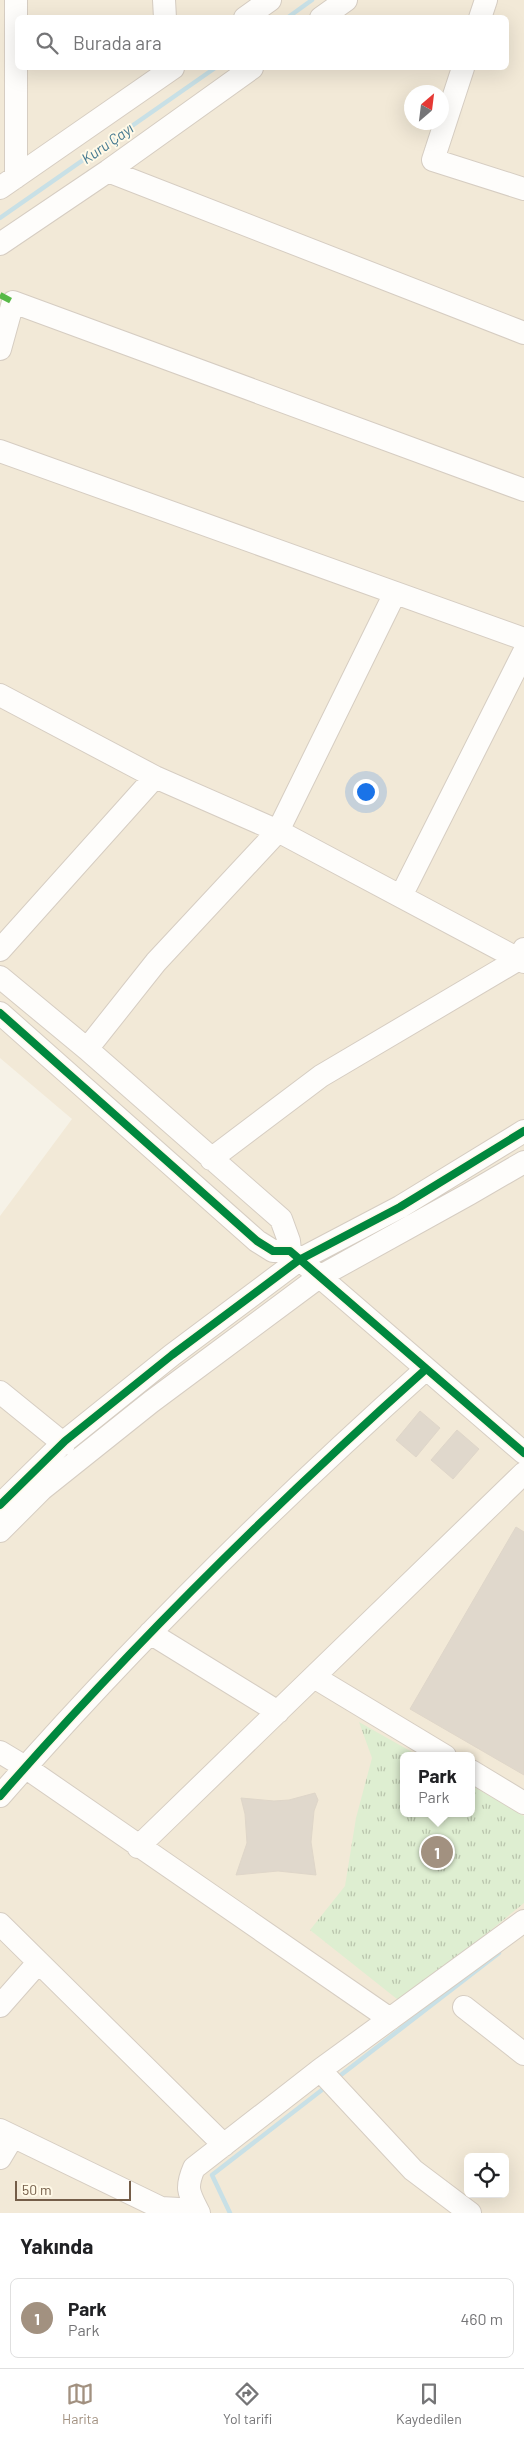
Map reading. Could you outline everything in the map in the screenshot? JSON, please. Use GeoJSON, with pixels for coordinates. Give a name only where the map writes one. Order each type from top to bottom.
{"type":"FeatureCollection","features":[{"type":"Feature","properties":{"kind":"street"},"geometry":{"type":"LineString","coordinates":[[15,15],[16,0]]}},
{"type":"Feature","properties":{"kind":"street"},"geometry":{"type":"LineString","coordinates":[[164,0],[165,15]]}},
{"type":"Feature","properties":{"kind":"street"},"geometry":{"type":"LineString","coordinates":[[249,15],[270,0]]}},
{"type":"Feature","properties":{"kind":"street"},"geometry":{"type":"LineString","coordinates":[[326,15],[346,0]]}},
{"type":"Feature","properties":{"kind":"street"},"geometry":{"type":"LineString","coordinates":[[481,15],[486,0]]}},
{"type":"Feature","properties":{"kind":"street"},"geometry":{"type":"LineString","coordinates":[[8,182],[15,23]]}},
{"type":"Feature","properties":{"kind":"street"},"geometry":{"type":"LineString","coordinates":[[8,182],[170,70]]}},
{"type":"Feature","properties":{"kind":"street"},"geometry":{"type":"LineString","coordinates":[[0,244],[108,171],[249,70]]}},
{"type":"Feature","properties":{"kind":"street"},"geometry":{"type":"LineString","coordinates":[[462,70],[433,160],[524,189]]}},
{"type":"Feature","properties":{"kind":"street"},"geometry":{"type":"LineString","coordinates":[[108,171],[524,333]]}},
{"type":"Feature","properties":{"kind":"street"},"geometry":{"type":"LineString","coordinates":[[0,349],[13,302],[524,490]]}},
{"type":"Feature","properties":{"kind":"street"},"geometry":{"type":"LineString","coordinates":[[0,451],[524,639]]}},
{"type":"Feature","properties":{"kind":"street"},"geometry":{"type":"LineString","coordinates":[[87,1049],[156,962],[278,830],[395,593]]}},
{"type":"Feature","properties":{"kind":"street"},"geometry":{"type":"LineString","coordinates":[[401,896],[524,652]]}},
{"type":"Feature","properties":{"kind":"street"},"geometry":{"type":"LineString","coordinates":[[0,695],[155,777],[278,830],[401,896],[522,957]]}},
{"type":"Feature","properties":{"kind":"street"},"geometry":{"type":"LineString","coordinates":[[0,950],[155,777]]}},
{"type":"Feature","properties":{"kind":"street"},"geometry":{"type":"LineString","coordinates":[[210,1159],[321,1076],[522,957]]}},
{"type":"Feature","properties":{"kind":"street"},"geometry":{"type":"LineString","coordinates":[[0,977],[87,1049],[210,1159],[281,1219],[294,1256]]}},
{"type":"Feature","properties":{"kind":"street"},"geometry":{"type":"LineString","coordinates":[[0,1013],[257,1241],[273,1251],[294,1256],[524,1454]]}},
{"type":"Feature","properties":{"kind":"street"},"geometry":{"type":"LineString","coordinates":[[0,1505],[64,1444],[65,1440],[294,1256],[400,1207],[524,1131]]}},
{"type":"Feature","properties":{"kind":"street"},"geometry":{"type":"LineString","coordinates":[[0,1531],[42,1489],[151,1402],[319,1277],[524,1162]]}},
{"type":"Feature","properties":{"kind":"street"},"geometry":{"type":"LineString","coordinates":[[0,1796],[150,1633],[321,1463],[426,1369]]}},
{"type":"Feature","properties":{"kind":"street"},"geometry":{"type":"LineString","coordinates":[[0,1392],[64,1444]]}},
{"type":"Feature","properties":{"kind":"street"},"geometry":{"type":"LineString","coordinates":[[138,1847],[524,1473]]}},
{"type":"Feature","properties":{"kind":"street"},"geometry":{"type":"LineString","coordinates":[[150,1633],[278,1712]]}},
{"type":"Feature","properties":{"kind":"street"},"geometry":{"type":"LineString","coordinates":[[314,1677],[438,1752]]}},
{"type":"Feature","properties":{"kind":"street"},"geometry":{"type":"LineString","coordinates":[[0,1752],[25,1767],[138,1847],[390,2019]]}},
{"type":"Feature","properties":{"kind":"street"},"geometry":{"type":"LineString","coordinates":[[475,1774],[524,1804]]}},
{"type":"Feature","properties":{"kind":"street"},"geometry":{"type":"LineString","coordinates":[[198,2212],[188,2190],[188,2181],[194,2168],[224,2145],[328,2078],[390,2019],[524,1920]]}},
{"type":"Feature","properties":{"kind":"street"},"geometry":{"type":"LineString","coordinates":[[0,1924],[37,1964],[224,2145]]}},
{"type":"Feature","properties":{"kind":"street"},"geometry":{"type":"LineString","coordinates":[[0,2006],[37,1964]]}},
{"type":"Feature","properties":{"kind":"street"},"geometry":{"type":"LineString","coordinates":[[464,2007],[524,2054]]}},
{"type":"Feature","properties":{"kind":"street"},"geometry":{"type":"LineString","coordinates":[[328,2078],[412,2170],[470,2213]]}},
{"type":"Feature","properties":{"kind":"street"},"geometry":{"type":"LineString","coordinates":[[0,2158],[6,2134],[161,2208],[198,2212]]}},
{"type":"Feature","properties":{"kind":"shaded area"},"geometry":{"type":"Polygon","coordinates":[[[0,0],[524,0],[524,2213],[0,2213],[0,1216],[72,1119],[0,1058],[0,0]]]}},
{"type":"Feature","properties":{"kind":"green space"},"geometry":{"type":"Polygon","coordinates":[[[359,1722],[412,1752],[400,1752],[400,1817],[475,1817],[475,1787],[524,1816],[524,1903],[402,2003],[310,1930],[345,1886],[356,1818],[372,1758],[359,1722]]]}},
{"type":"Feature","properties":{"kind":"building"},"geometry":{"type":"Polygon","coordinates":[[[420,1411],[440,1428],[416,1457],[396,1440],[420,1411]]]}},
{"type":"Feature","properties":{"kind":"building"},"geometry":{"type":"Polygon","coordinates":[[[457,1430],[479,1449],[453,1479],[431,1460],[457,1430]]]}},
{"type":"Feature","properties":{"kind":"building"},"geometry":{"type":"Polygon","coordinates":[[[516,1527],[524,1532],[524,1775],[410,1709],[516,1527]]]}},
{"type":"Feature","properties":{"kind":"building"},"geometry":{"type":"Polygon","coordinates":[[[315,1793],[318,1800],[314,1811],[311,1842],[316,1875],[278,1871],[236,1875],[247,1843],[245,1814],[241,1798],[274,1801],[289,1800],[315,1793]]]}},
{"type":"Feature","properties":{"kind":"waterway","name":"Kuru Çayı"},"geometry":{"type":"LineString","coordinates":[[291,15],[312,0]]}},
{"type":"Feature","properties":{"kind":"waterway","name":"Kuru Çayı"},"geometry":{"type":"LineString","coordinates":[[0,218],[212,70]]}},
{"type":"Feature","properties":{"kind":"waterway"},"geometry":{"type":"LineString","coordinates":[[337,2078],[499,1953]]}},
{"type":"Feature","properties":{"kind":"waterway"},"geometry":{"type":"LineString","coordinates":[[230,2213],[212,2175],[327,2086]]}},
{"type":"Feature","properties":{"kind":"marked path"},"geometry":{"type":"LineString","coordinates":[[0,295],[13,302]]}},
{"type":"Feature","properties":{"kind":"cycle path"},"geometry":{"type":"LineString","coordinates":[[0,1013],[257,1241],[273,1251],[290,1251],[524,1453]]}},
{"type":"Feature","properties":{"kind":"cycle path"},"geometry":{"type":"LineString","coordinates":[[0,1505],[65,1441],[172,1355],[299,1260],[400,1207],[524,1131]]}},
{"type":"Feature","properties":{"kind":"cycle path"},"geometry":{"type":"LineString","coordinates":[[0,1796],[154,1629],[260,1523],[426,1369]]}},
{"type":"Feature","properties":{"kind":"place","name":"Park"},"geometry":{"type":"Point","coordinates":[437,1852]}}]}
